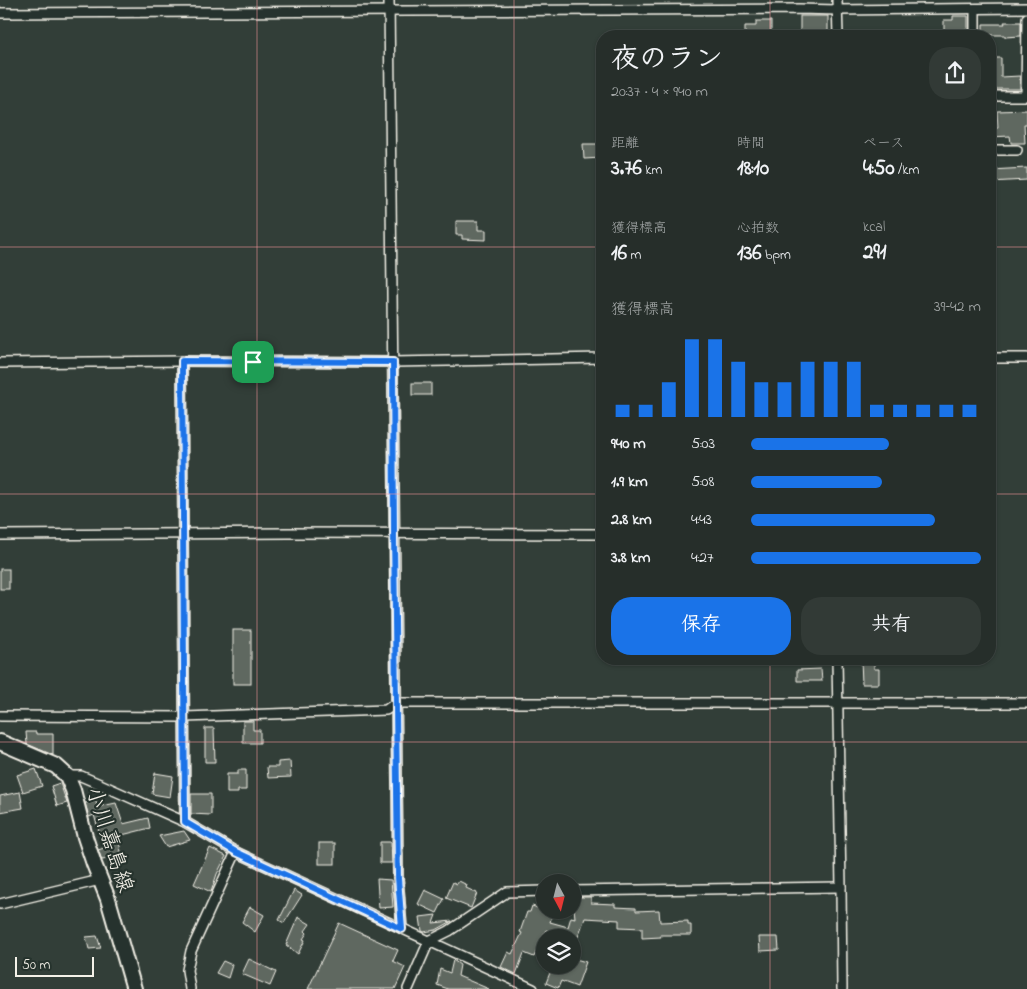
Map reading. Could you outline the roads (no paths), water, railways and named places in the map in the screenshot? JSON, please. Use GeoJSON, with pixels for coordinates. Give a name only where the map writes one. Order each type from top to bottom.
{"type":"FeatureCollection","features":[{"type":"Feature","properties":{"kind":"main road","name":"小川嘉島線"},"geometry":{"type":"LineString","coordinates":[[0,742],[56,766],[67,776],[73,790],[85,837],[108,900],[134,989]]}},
{"type":"Feature","properties":{"kind":"street"},"geometry":{"type":"LineString","coordinates":[[389,0],[398,878],[402,929]]}},
{"type":"Feature","properties":{"kind":"street"},"geometry":{"type":"LineString","coordinates":[[837,0],[838,30]]}},
{"type":"Feature","properties":{"kind":"street"},"geometry":{"type":"LineString","coordinates":[[0,13],[1027,8]]}},
{"type":"Feature","properties":{"kind":"street"},"geometry":{"type":"LineString","coordinates":[[975,9],[975,30]]}},
{"type":"Feature","properties":{"kind":"street"},"geometry":{"type":"LineString","coordinates":[[996,96],[1026,96],[1027,18]]}},
{"type":"Feature","properties":{"kind":"street"},"geometry":{"type":"LineString","coordinates":[[996,150],[1016,150]]}},
{"type":"Feature","properties":{"kind":"street"},"geometry":{"type":"LineString","coordinates":[[0,363],[182,361],[393,362],[596,358]]}},
{"type":"Feature","properties":{"kind":"street"},"geometry":{"type":"LineString","coordinates":[[996,358],[1027,358]]}},
{"type":"Feature","properties":{"kind":"street"},"geometry":{"type":"LineString","coordinates":[[182,361],[185,822]]}},
{"type":"Feature","properties":{"kind":"street"},"geometry":{"type":"LineString","coordinates":[[0,535],[289,533],[596,534]]}},
{"type":"Feature","properties":{"kind":"street"},"geometry":{"type":"LineString","coordinates":[[837,665],[842,989]]}},
{"type":"Feature","properties":{"kind":"street"},"geometry":{"type":"LineString","coordinates":[[0,716],[185,717],[386,710],[396,703],[1027,702]]}},
{"type":"Feature","properties":{"kind":"street"},"geometry":{"type":"LineString","coordinates":[[67,776],[81,776],[185,822],[236,852],[520,986],[533,989]]}},
{"type":"Feature","properties":{"kind":"street"},"geometry":{"type":"LineString","coordinates":[[190,989],[187,970],[191,951],[236,852]]}},
{"type":"Feature","properties":{"kind":"street"},"geometry":{"type":"LineString","coordinates":[[0,904],[100,880]]}},
{"type":"Feature","properties":{"kind":"street"},"geometry":{"type":"LineString","coordinates":[[581,891],[841,887]]}},
{"type":"Feature","properties":{"kind":"street"},"geometry":{"type":"LineString","coordinates":[[408,989],[428,941],[449,931],[507,892],[536,891]]}}]}
